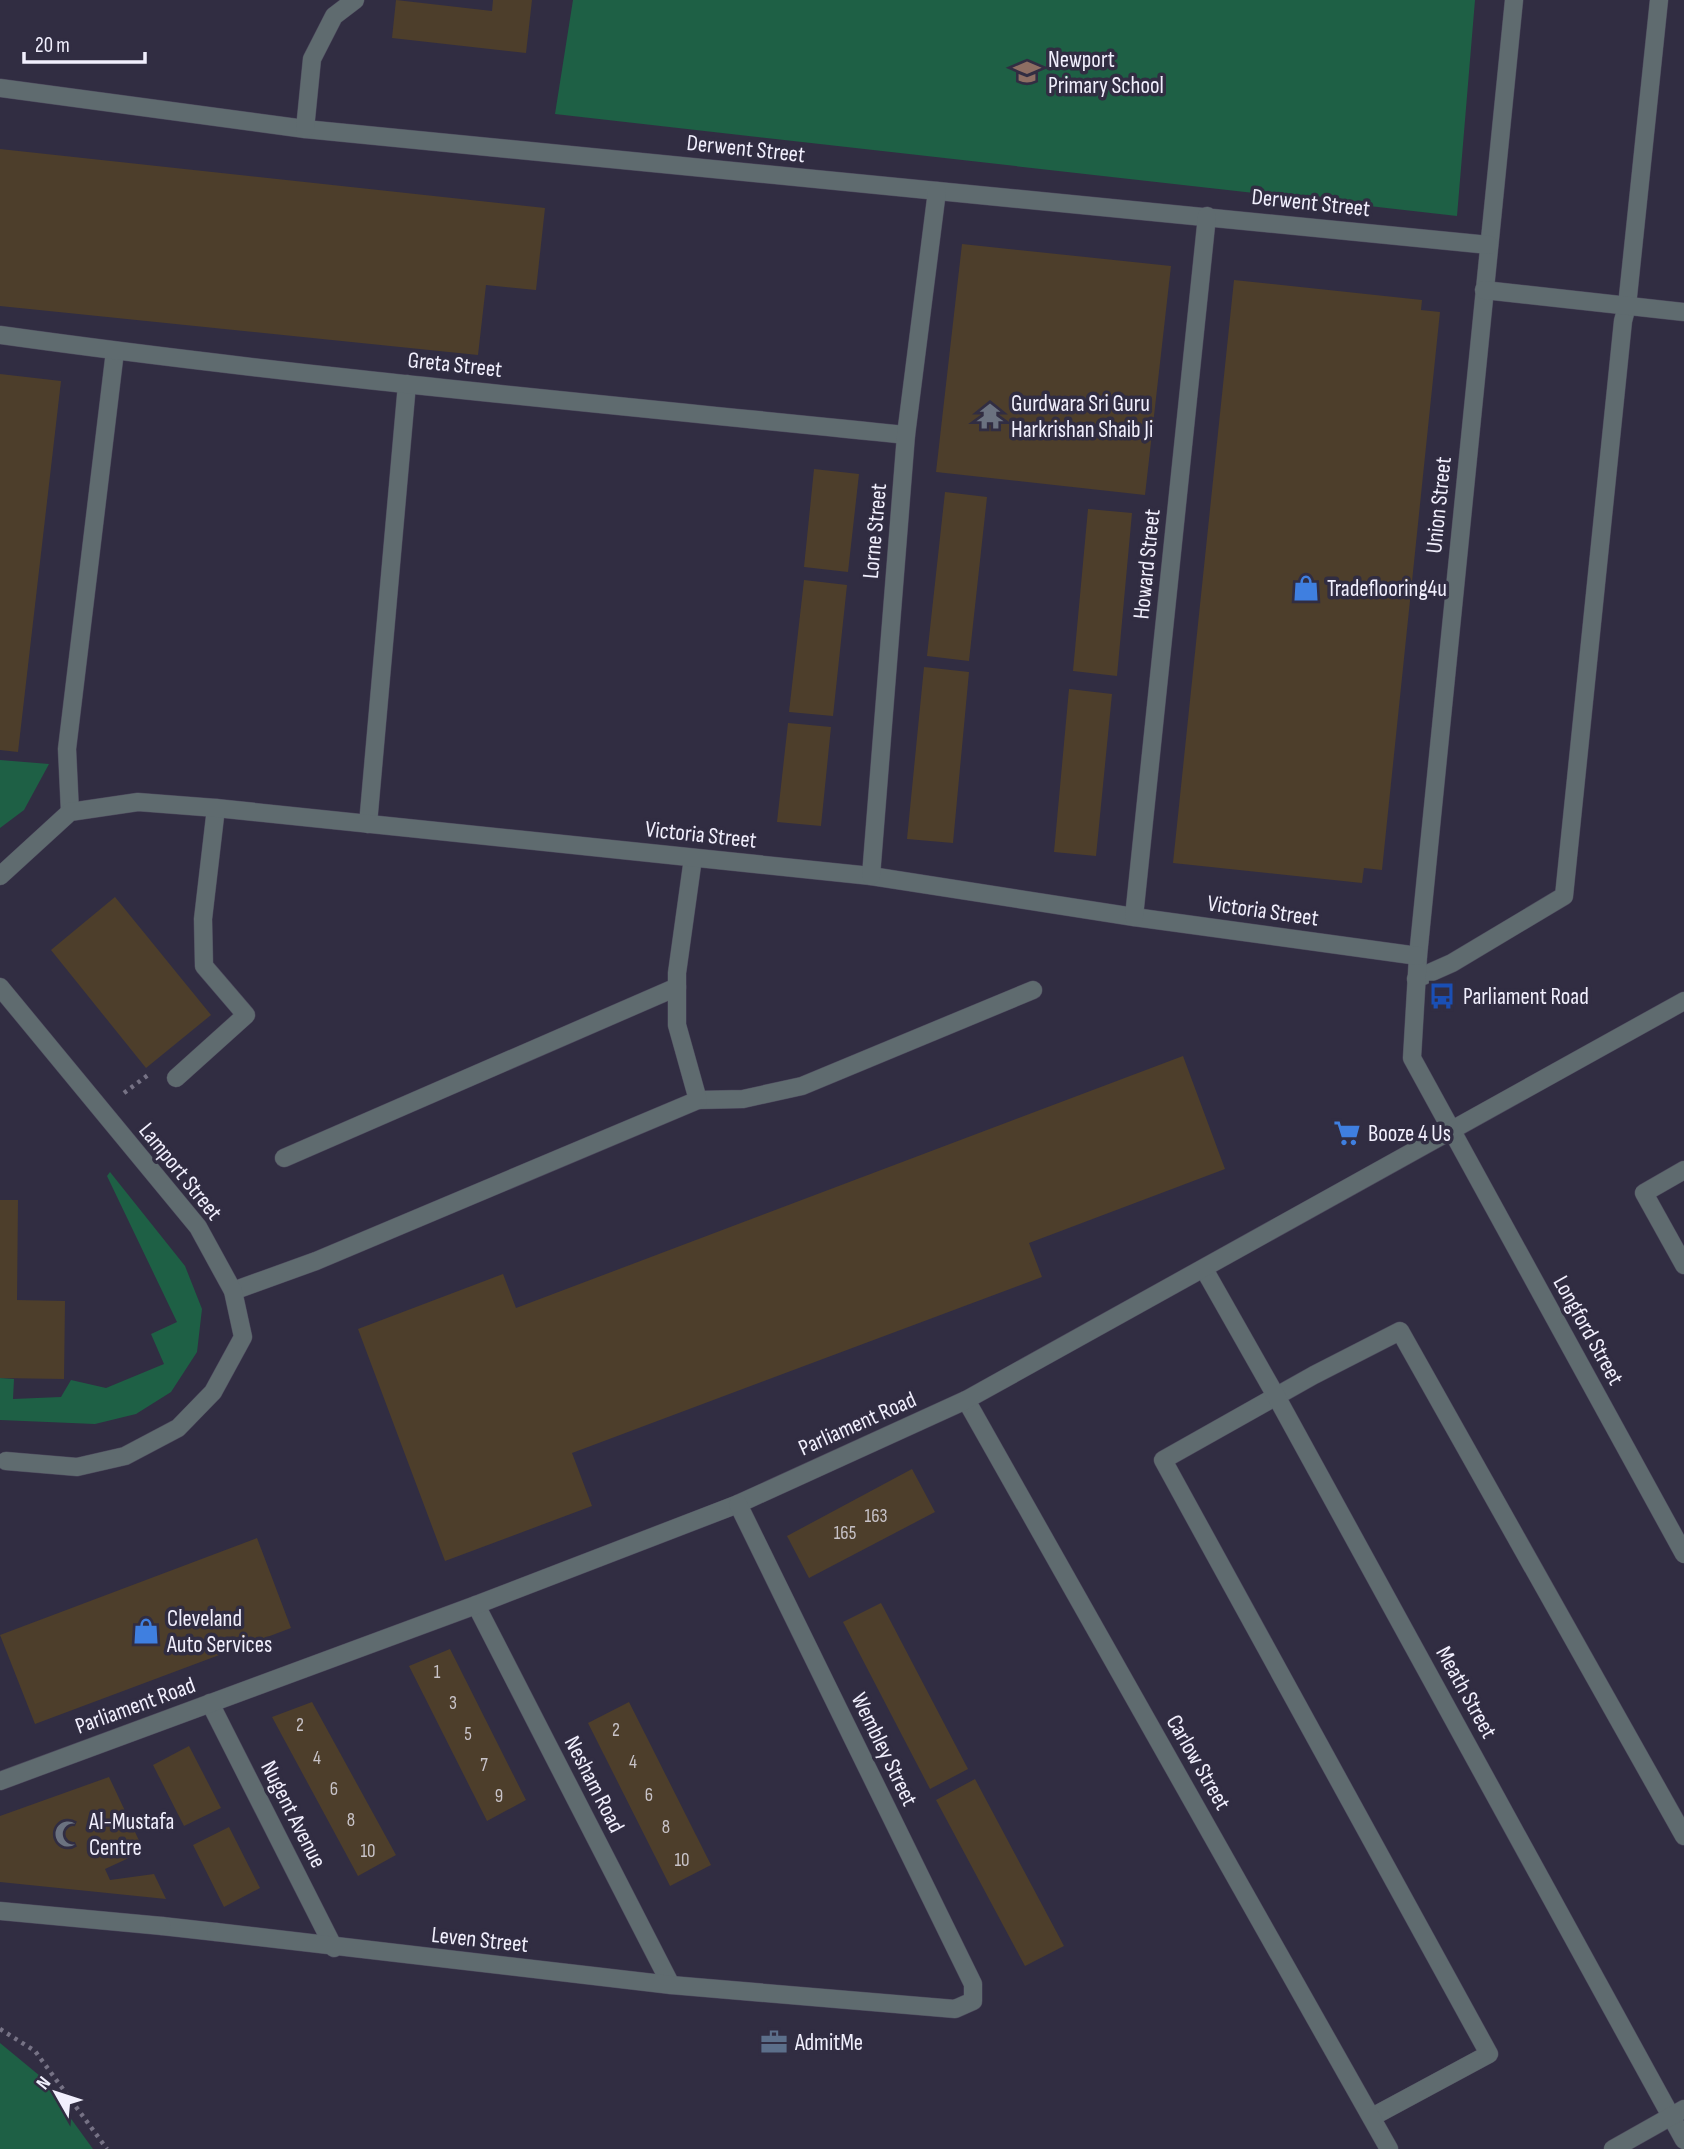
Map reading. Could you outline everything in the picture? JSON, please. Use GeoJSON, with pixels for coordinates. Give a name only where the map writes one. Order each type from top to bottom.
{"type":"FeatureCollection","features":[{"type":"Feature","properties":{"kind":"street"},"geometry":{"type":"LineString","coordinates":[[305,129],[312,59],[334,16],[355,0]]}},
{"type":"Feature","properties":{"kind":"street","name":"Union Street"},"geometry":{"type":"LineString","coordinates":[[1451,1131],[1412,1058],[1416,979],[1514,0]]}},
{"type":"Feature","properties":{"kind":"street"},"geometry":{"type":"LineString","coordinates":[[1416,979],[1452,963],[1564,897],[1659,0]]}},
{"type":"Feature","properties":{"kind":"street","name":"Derwent Street"},"geometry":{"type":"LineString","coordinates":[[0,88],[305,129],[1489,244]]}},
{"type":"Feature","properties":{"kind":"street","name":"Lorne Street"},"geometry":{"type":"LineString","coordinates":[[871,876],[906,435],[937,191]]}},
{"type":"Feature","properties":{"kind":"street","name":"Howard Street"},"geometry":{"type":"LineString","coordinates":[[1134,917],[1207,216]]}},
{"type":"Feature","properties":{"kind":"street"},"geometry":{"type":"LineString","coordinates":[[1484,290],[1684,312]]}},
{"type":"Feature","properties":{"kind":"street","name":"Greta Street"},"geometry":{"type":"LineString","coordinates":[[0,335],[115,351],[407,384],[906,435]]}},
{"type":"Feature","properties":{"kind":"street"},"geometry":{"type":"LineString","coordinates":[[0,876],[70,812],[67,749],[115,351]]}},
{"type":"Feature","properties":{"kind":"street"},"geometry":{"type":"LineString","coordinates":[[368,824],[407,384]]}},
{"type":"Feature","properties":{"kind":"street","name":"Victoria Street"},"geometry":{"type":"LineString","coordinates":[[70,812],[138,802],[216,808],[871,876],[1134,917],[1418,956]]}},
{"type":"Feature","properties":{"kind":"street"},"geometry":{"type":"LineString","coordinates":[[176,1078],[246,1015],[204,966],[203,919],[216,808]]}},
{"type":"Feature","properties":{"kind":"street"},"geometry":{"type":"LineString","coordinates":[[693,858],[677,987],[677,1025],[698,1100]]}},
{"type":"Feature","properties":{"kind":"street","name":"Lamport Street"},"geometry":{"type":"LineString","coordinates":[[0,987],[198,1227],[233,1291],[243,1337],[213,1392],[178,1428],[125,1456],[77,1467],[6,1461]]}},
{"type":"Feature","properties":{"kind":"street"},"geometry":{"type":"LineString","coordinates":[[284,1158],[677,987]]}},
{"type":"Feature","properties":{"kind":"street"},"geometry":{"type":"LineString","coordinates":[[233,1291],[316,1261],[698,1100],[743,1099],[802,1086],[1033,990]]}},
{"type":"Feature","properties":{"kind":"street","name":"Parliament Road"},"geometry":{"type":"LineString","coordinates":[[0,1781],[476,1605],[737,1504],[966,1400],[1684,1001]]}},
{"type":"Feature","properties":{"kind":"street","name":"Longford Street"},"geometry":{"type":"LineString","coordinates":[[1451,1131],[1684,1554]]}},
{"type":"Feature","properties":{"kind":"street"},"geometry":{"type":"LineString","coordinates":[[1684,1170],[1644,1193],[1684,1265]]}},
{"type":"Feature","properties":{"kind":"street","name":"Meath Street"},"geometry":{"type":"LineString","coordinates":[[1204,1269],[1677,2112],[1684,2140]]}},
{"type":"Feature","properties":{"kind":"street"},"geometry":{"type":"LineString","coordinates":[[1372,2117],[1489,2054],[1163,1460],[1276,1396],[1400,1331],[1684,1836]]}},
{"type":"Feature","properties":{"kind":"street","name":"Carlow Street"},"geometry":{"type":"LineString","coordinates":[[966,1400],[1389,2149]]}},
{"type":"Feature","properties":{"kind":"street","name":"Wembley Street"},"geometry":{"type":"LineString","coordinates":[[737,1504],[973,1984],[973,2001],[955,2009]]}},
{"type":"Feature","properties":{"kind":"street","name":"Nesham Road"},"geometry":{"type":"LineString","coordinates":[[476,1605],[671,1984]]}},
{"type":"Feature","properties":{"kind":"street","name":"Nugent Avenue"},"geometry":{"type":"LineString","coordinates":[[210,1703],[334,1948]]}},
{"type":"Feature","properties":{"kind":"street","name":"Leven Street"},"geometry":{"type":"LineString","coordinates":[[0,1911],[162,1926],[334,1948],[671,1984],[955,2009]]}},
{"type":"Feature","properties":{"kind":"street"},"geometry":{"type":"LineString","coordinates":[[1613,2149],[1677,2112]]}},
{"type":"Feature","properties":{"kind":"path"},"geometry":{"type":"LineString","coordinates":[[101,1111],[155,1070],[176,1078]]}},
{"type":"Feature","properties":{"kind":"path"},"geometry":{"type":"LineString","coordinates":[[0,2029],[35,2051],[107,2149]]}},
{"type":"Feature","properties":{"kind":"green space","name":"Newport Primary School"},"geometry":{"type":"Polygon","coordinates":[[[573,0],[1475,0],[1457,216],[555,114],[573,0]]]}},
{"type":"Feature","properties":{"kind":"green space"},"geometry":{"type":"Polygon","coordinates":[[[0,760],[49,764],[24,810],[0,828],[0,760]]]}},
{"type":"Feature","properties":{"kind":"green space"},"geometry":{"type":"Polygon","coordinates":[[[110,1172],[185,1266],[202,1309],[197,1352],[171,1392],[136,1414],[95,1424],[0,1420],[0,1378],[14,1379],[13,1399],[61,1397],[71,1380],[106,1388],[164,1364],[151,1334],[177,1322],[107,1176],[110,1172]]]}},
{"type":"Feature","properties":{"kind":"green space"},"geometry":{"type":"Polygon","coordinates":[[[0,2043],[40,2076],[93,2149],[0,2149],[0,2043]]]}},
{"type":"Feature","properties":{"kind":"building"},"geometry":{"type":"Polygon","coordinates":[[[396,0],[492,11],[493,0],[532,0],[526,53],[392,38],[396,0]]]}},
{"type":"Feature","properties":{"kind":"building"},"geometry":{"type":"Polygon","coordinates":[[[0,149],[545,208],[536,290],[486,285],[478,355],[0,306],[0,149]]]}},
{"type":"Feature","properties":{"kind":"building"},"geometry":{"type":"Polygon","coordinates":[[[962,244],[1171,266],[1145,495],[936,472],[962,244]]]}},
{"type":"Feature","properties":{"kind":"building","name":"Tradeflooring4u"},"geometry":{"type":"Polygon","coordinates":[[[1234,280],[1422,300],[1421,310],[1440,312],[1382,870],[1364,868],[1362,883],[1173,863],[1234,280]]]}},
{"type":"Feature","properties":{"kind":"building"},"geometry":{"type":"Polygon","coordinates":[[[0,374],[61,381],[18,752],[0,750],[0,374]]]}},
{"type":"Feature","properties":{"kind":"building"},"geometry":{"type":"Polygon","coordinates":[[[814,469],[859,474],[848,572],[804,567],[814,469]]]}},
{"type":"Feature","properties":{"kind":"building"},"geometry":{"type":"Polygon","coordinates":[[[945,492],[987,497],[969,661],[927,656],[945,492]]]}},
{"type":"Feature","properties":{"kind":"building"},"geometry":{"type":"Polygon","coordinates":[[[1088,509],[1132,513],[1117,676],[1073,671],[1088,509]]]}},
{"type":"Feature","properties":{"kind":"building"},"geometry":{"type":"Polygon","coordinates":[[[804,580],[847,585],[833,716],[789,712],[804,580]]]}},
{"type":"Feature","properties":{"kind":"building"},"geometry":{"type":"Polygon","coordinates":[[[924,667],[969,672],[953,843],[907,839],[924,667]]]}},
{"type":"Feature","properties":{"kind":"building"},"geometry":{"type":"Polygon","coordinates":[[[1069,689],[1112,694],[1096,856],[1054,852],[1069,689]]]}},
{"type":"Feature","properties":{"kind":"building"},"geometry":{"type":"Polygon","coordinates":[[[788,723],[831,727],[821,826],[777,822],[788,723]]]}},
{"type":"Feature","properties":{"kind":"building"},"geometry":{"type":"Polygon","coordinates":[[[115,897],[211,1015],[146,1068],[51,950],[115,897]]]}},
{"type":"Feature","properties":{"kind":"building"},"geometry":{"type":"Polygon","coordinates":[[[1183,1056],[1225,1169],[1029,1243],[1042,1277],[572,1453],[592,1506],[445,1561],[358,1329],[503,1274],[516,1308],[1183,1056]]]}},
{"type":"Feature","properties":{"kind":"building"},"geometry":{"type":"Polygon","coordinates":[[[0,1200],[18,1200],[17,1300],[65,1301],[64,1379],[0,1378],[0,1200]]]}},
{"type":"Feature","properties":{"kind":"building"},"geometry":{"type":"Polygon","coordinates":[[[912,1469],[935,1512],[809,1578],[787,1536],[912,1469]]]}},
{"type":"Feature","properties":{"kind":"building","name":"Cleveland Auto Services"},"geometry":{"type":"Polygon","coordinates":[[[257,1538],[291,1628],[35,1724],[0,1635],[257,1538]]]}},
{"type":"Feature","properties":{"kind":"building"},"geometry":{"type":"Polygon","coordinates":[[[881,1603],[968,1769],[930,1789],[843,1622],[881,1603]]]}},
{"type":"Feature","properties":{"kind":"building"},"geometry":{"type":"Polygon","coordinates":[[[450,1649],[526,1800],[487,1821],[409,1666],[450,1649]]]}},
{"type":"Feature","properties":{"kind":"building"},"geometry":{"type":"Polygon","coordinates":[[[312,1702],[396,1855],[358,1876],[272,1717],[312,1702]]]}},
{"type":"Feature","properties":{"kind":"building"},"geometry":{"type":"Polygon","coordinates":[[[629,1702],[711,1865],[670,1886],[588,1723],[629,1702]]]}},
{"type":"Feature","properties":{"kind":"building"},"geometry":{"type":"Polygon","coordinates":[[[189,1746],[221,1808],[184,1826],[153,1765],[189,1746]]]}},
{"type":"Feature","properties":{"kind":"building","name":"Al-Mustafa Centre"},"geometry":{"type":"Polygon","coordinates":[[[109,1777],[144,1851],[105,1869],[110,1880],[154,1874],[166,1899],[0,1882],[0,1816],[109,1777]]]}},
{"type":"Feature","properties":{"kind":"building"},"geometry":{"type":"Polygon","coordinates":[[[975,1779],[1064,1946],[1025,1966],[936,1800],[975,1779]]]}},
{"type":"Feature","properties":{"kind":"building"},"geometry":{"type":"Polygon","coordinates":[[[229,1827],[260,1888],[224,1907],[193,1845],[229,1827]]]}},
{"type":"Feature","properties":{"kind":"place","name":"Newport Primary School"},"geometry":{"type":"Point","coordinates":[1027,72]}},
{"type":"Feature","properties":{"kind":"place","name":"Gurdwara Sri Guru Harkrishan Shaib Ji"},"geometry":{"type":"Point","coordinates":[990,416]}},
{"type":"Feature","properties":{"kind":"place","name":"Tradeflooring4u"},"geometry":{"type":"Point","coordinates":[1306,588]}},
{"type":"Feature","properties":{"kind":"place","name":"Parliament Road"},"geometry":{"type":"Point","coordinates":[1442,996]}},
{"type":"Feature","properties":{"kind":"place","name":"Booze 4 Us"},"geometry":{"type":"Point","coordinates":[1347,1133]}},
{"type":"Feature","properties":{"kind":"place","name":"Cleveland Auto Services"},"geometry":{"type":"Point","coordinates":[146,1631]}},
{"type":"Feature","properties":{"kind":"place","name":"Al-Mustafa Centre"},"geometry":{"type":"Point","coordinates":[68,1834]}},
{"type":"Feature","properties":{"kind":"place","name":"AdmitMe"},"geometry":{"type":"Point","coordinates":[774,2042]}}]}
